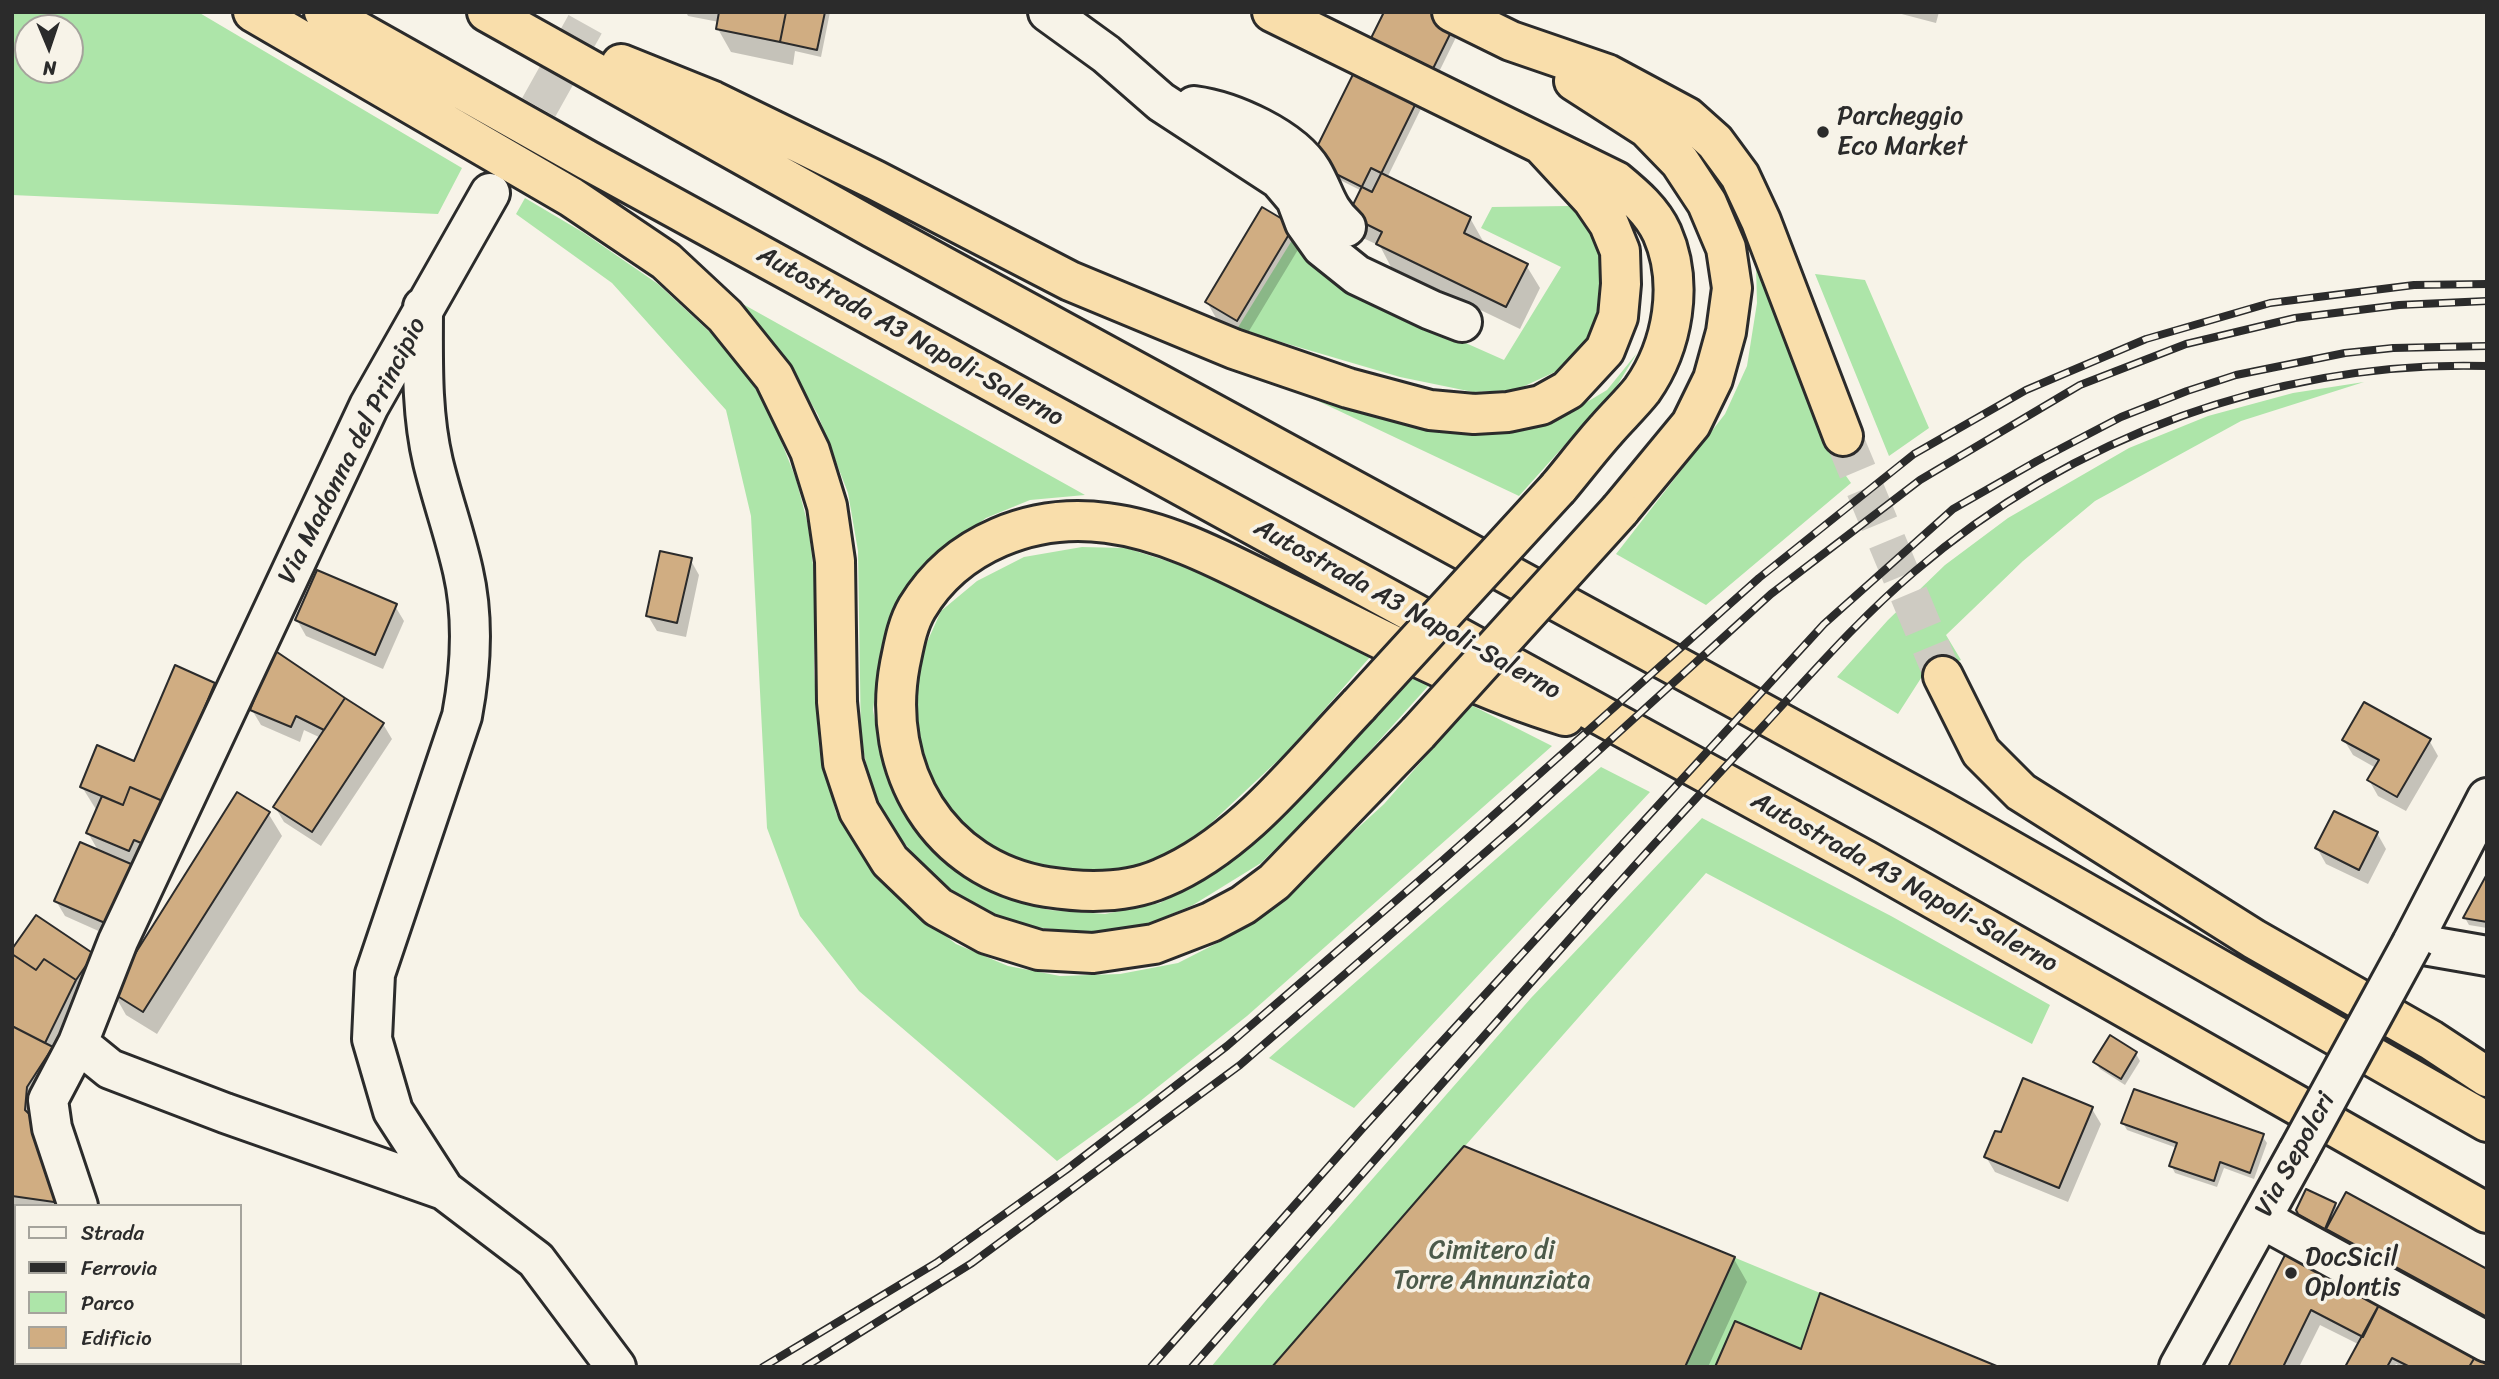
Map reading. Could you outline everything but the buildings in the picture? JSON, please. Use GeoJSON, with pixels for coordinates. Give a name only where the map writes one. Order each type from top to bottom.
{"type":"FeatureCollection","features":[{"type":"Feature","properties":{"kind":"highway"},"geometry":{"type":"LineString","coordinates":[[253,12],[570,197],[666,261],[725,316],[774,377],[810,451],[827,506],[835,561],[837,702],[843,763],[859,811],[890,861],[938,907],[987,933],[1040,950],[1093,953],[1154,944],[1211,922],[1243,905],[1273,882],[1418,733],[1620,510],[1691,424],[1713,379],[1726,332],[1732,288],[1726,248],[1707,203],[1680,162],[1647,128],[1511,41],[1452,12]]}},
{"type":"Feature","properties":{"kind":"highway","name":"Autostrada A3 Napoli-Salerno"},"geometry":{"type":"LineString","coordinates":[[324,12],[587,160],[1924,893],[2487,1213]]}},
{"type":"Feature","properties":{"kind":"highway"},"geometry":{"type":"LineString","coordinates":[[489,12],[713,101],[875,180],[1070,281],[1234,349],[1348,388],[1430,410],[1474,414],[1508,412],[1541,405],[1568,390],[1605,350],[1618,317],[1620,251],[1609,224],[1592,199],[1542,145]]}},
{"type":"Feature","properties":{"kind":"highway"},"geometry":{"type":"LineString","coordinates":[[489,12],[898,241],[1940,810],[2487,1122]]}},
{"type":"Feature","properties":{"kind":"highway"},"geometry":{"type":"LineString","coordinates":[[1272,12],[1616,181],[1643,204],[1661,231],[1671,260],[1675,288],[1671,320],[1659,358],[1642,390],[1558,488],[1359,705],[1259,811],[1199,859],[1160,880],[1108,892],[1072,891],[1028,884],[980,864],[949,840],[927,814],[906,769],[896,728],[896,687],[905,637],[916,610],[932,587],[968,551],[1014,531],[1061,522],[1104,522],[1145,530],[1199,549],[1452,675],[1538,708],[1651,742]]}},
{"type":"Feature","properties":{"kind":"highway"},"geometry":{"type":"LineString","coordinates":[[1511,41],[1607,74],[1686,117],[1714,142],[1740,176],[1761,221],[1843,436]]}},
{"type":"Feature","properties":{"kind":"highway"},"geometry":{"type":"LineString","coordinates":[[1943,676],[1981,752],[2021,792],[2254,939],[2431,1040],[2487,1077]]}},
{"type":"Feature","properties":{"kind":"street"},"geometry":{"type":"LineString","coordinates":[[1048,12],[1106,54],[1161,102],[1279,179],[1296,199],[1305,223],[1322,247],[1357,275],[1431,310],[1462,321]]}},
{"type":"Feature","properties":{"kind":"street"},"geometry":{"type":"LineString","coordinates":[[1161,102],[1206,108],[1234,118],[1289,145],[1314,173],[1322,196],[1334,216],[1346,227]]}},
{"type":"Feature","properties":{"kind":"street"},"geometry":{"type":"LineString","coordinates":[[423,307],[490,193]]}},
{"type":"Feature","properties":{"kind":"street","name":"Via Madonna del Principio"},"geometry":{"type":"LineString","coordinates":[[77,1204],[52,1128],[48,1100],[78,1043],[118,941],[369,406],[423,307]]}},
{"type":"Feature","properties":{"kind":"street","name":"Via Madonna del Principio"},"geometry":{"type":"LineString","coordinates":[[423,307],[423,393],[433,461],[464,573],[470,626],[469,676],[462,716],[375,974],[372,1039],[393,1111],[444,1190],[536,1260],[616,1367]]}},
{"type":"Feature","properties":{"kind":"street","name":"Via Sepolcri"},"geometry":{"type":"LineString","coordinates":[[2179,1367],[2412,943],[2487,798]]}},
{"type":"Feature","properties":{"kind":"street"},"geometry":{"type":"LineString","coordinates":[[2412,943],[2487,956]]}},
{"type":"Feature","properties":{"kind":"street"},"geometry":{"type":"LineString","coordinates":[[78,1043],[110,1069],[225,1113],[444,1190]]}},
{"type":"Feature","properties":{"kind":"street"},"geometry":{"type":"LineString","coordinates":[[2262,1219],[2487,1342]]}},
{"type":"Feature","properties":{"kind":"green space"},"geometry":{"type":"Polygon","coordinates":[[[12,12],[198,12],[462,168],[438,214],[12,195],[12,12]]]}},
{"type":"Feature","properties":{"kind":"green space"},"geometry":{"type":"Polygon","coordinates":[[[525,198],[584,233],[658,284],[714,336],[749,377],[774,423],[796,479],[808,525],[815,581],[814,670],[819,747],[836,813],[877,877],[915,912],[956,944],[1008,966],[1060,976],[1120,974],[1178,963],[1227,938],[1279,900],[1384,804],[1471,705],[1552,746],[1247,1016],[1139,1102],[1057,1161],[859,991],[800,916],[767,828],[751,516],[726,410],[612,283],[516,214],[525,198]]]}},
{"type":"Feature","properties":{"kind":"green space"},"geometry":{"type":"Polygon","coordinates":[[[1569,206],[1590,221],[1608,247],[1602,318],[1582,350],[1557,371],[1516,390],[1473,392],[1400,377],[1237,329],[1294,237],[1416,321],[1504,360],[1561,267],[1481,228],[1492,207],[1569,206]]]}},
{"type":"Feature","properties":{"kind":"green space"},"geometry":{"type":"Polygon","coordinates":[[[1756,266],[1824,445],[1851,483],[1706,605],[1616,554],[1725,414],[1747,366],[1757,303],[1756,266]]]}},
{"type":"Feature","properties":{"kind":"green space"},"geometry":{"type":"Polygon","coordinates":[[[1815,274],[1865,280],[1929,428],[1889,456],[1815,274]]]}},
{"type":"Feature","properties":{"kind":"green space"},"geometry":{"type":"Polygon","coordinates":[[[741,303],[1085,495],[1030,500],[986,518],[936,554],[902,595],[881,648],[873,710],[885,773],[911,824],[944,862],[992,893],[1049,910],[1105,914],[1160,903],[1210,876],[1280,821],[1415,674],[1430,684],[1331,794],[1261,863],[1193,905],[1136,929],[1089,933],[1035,927],[988,912],[953,891],[917,858],[891,827],[871,784],[861,741],[858,551],[848,493],[818,415],[784,356],[741,303]]]}},
{"type":"Feature","properties":{"kind":"green space"},"geometry":{"type":"Polygon","coordinates":[[[1637,353],[1615,389],[1519,496],[1280,383],[1453,429],[1508,431],[1562,417],[1607,390],[1637,353]]]}},
{"type":"Feature","properties":{"kind":"green space"},"geometry":{"type":"Polygon","coordinates":[[[2364,382],[2241,421],[2095,501],[2023,561],[1946,635],[1961,660],[1923,675],[1898,714],[1837,677],[1888,620],[1945,565],[2008,518],[2129,448],[2208,416],[2293,393],[2364,382]]]}},
{"type":"Feature","properties":{"kind":"green space"},"geometry":{"type":"Polygon","coordinates":[[[1082,547],[1126,548],[1186,567],[1286,608],[1370,657],[1288,751],[1209,825],[1164,857],[1130,869],[1074,871],[1024,864],[986,844],[947,808],[925,762],[913,711],[920,658],[941,611],[977,581],[1024,557],[1082,547]]]}},
{"type":"Feature","properties":{"kind":"green space"},"geometry":{"type":"Polygon","coordinates":[[[1601,767],[1650,792],[1354,1108],[1269,1058],[1601,767]]]}},
{"type":"Feature","properties":{"kind":"green space","name":"Cimitero di Torre Annunziata"},"geometry":{"type":"Polygon","coordinates":[[[1702,818],[1891,916],[2050,1005],[2032,1044],[1706,873],[1465,1146],[1999,1367],[1211,1367],[1268,1298],[1531,998],[1702,818]]]}},
{"type":"Feature","properties":{"kind":"tunnel"},"geometry":{"type":"LineString","coordinates":[[511,157],[592,12]]}},
{"type":"Feature","properties":{"kind":"tunnel"},"geometry":{"type":"LineString","coordinates":[[1843,436],[1943,676]]}},
{"type":"Feature","properties":{"kind":"railway"},"geometry":{"type":"LineString","coordinates":[[763,1367],[936,1263],[1066,1170],[1227,1046],[1442,861],[1759,578],[1914,454],[2026,390],[2146,339],[2270,303],[2414,285],[2487,284]]}},
{"type":"Feature","properties":{"kind":"railway"},"geometry":{"type":"LineString","coordinates":[[805,1367],[972,1263],[1240,1065],[1518,824],[1771,594],[1920,480],[2080,385],[2186,344],[2295,318],[2399,305],[2487,301]]}},
{"type":"Feature","properties":{"kind":"railway"},"geometry":{"type":"LineString","coordinates":[[1151,1367],[1362,1129],[1824,624],[1953,509],[2121,417],[2236,375],[2345,353],[2393,348],[2487,346]]}},
{"type":"Feature","properties":{"kind":"railway"},"geometry":{"type":"LineString","coordinates":[[1192,1367],[1626,875],[1819,665],[1894,590],[1975,524],[2041,482],[2109,446],[2181,416],[2256,393],[2332,377],[2409,368],[2487,366]]}},
{"type":"Feature","properties":{"kind":"place","name":"Parcheggio Eco Market"},"geometry":{"type":"Point","coordinates":[1823,132]}},
{"type":"Feature","properties":{"kind":"place","name":"DocSicil Oplontis"},"geometry":{"type":"Point","coordinates":[2291,1273]}}]}
